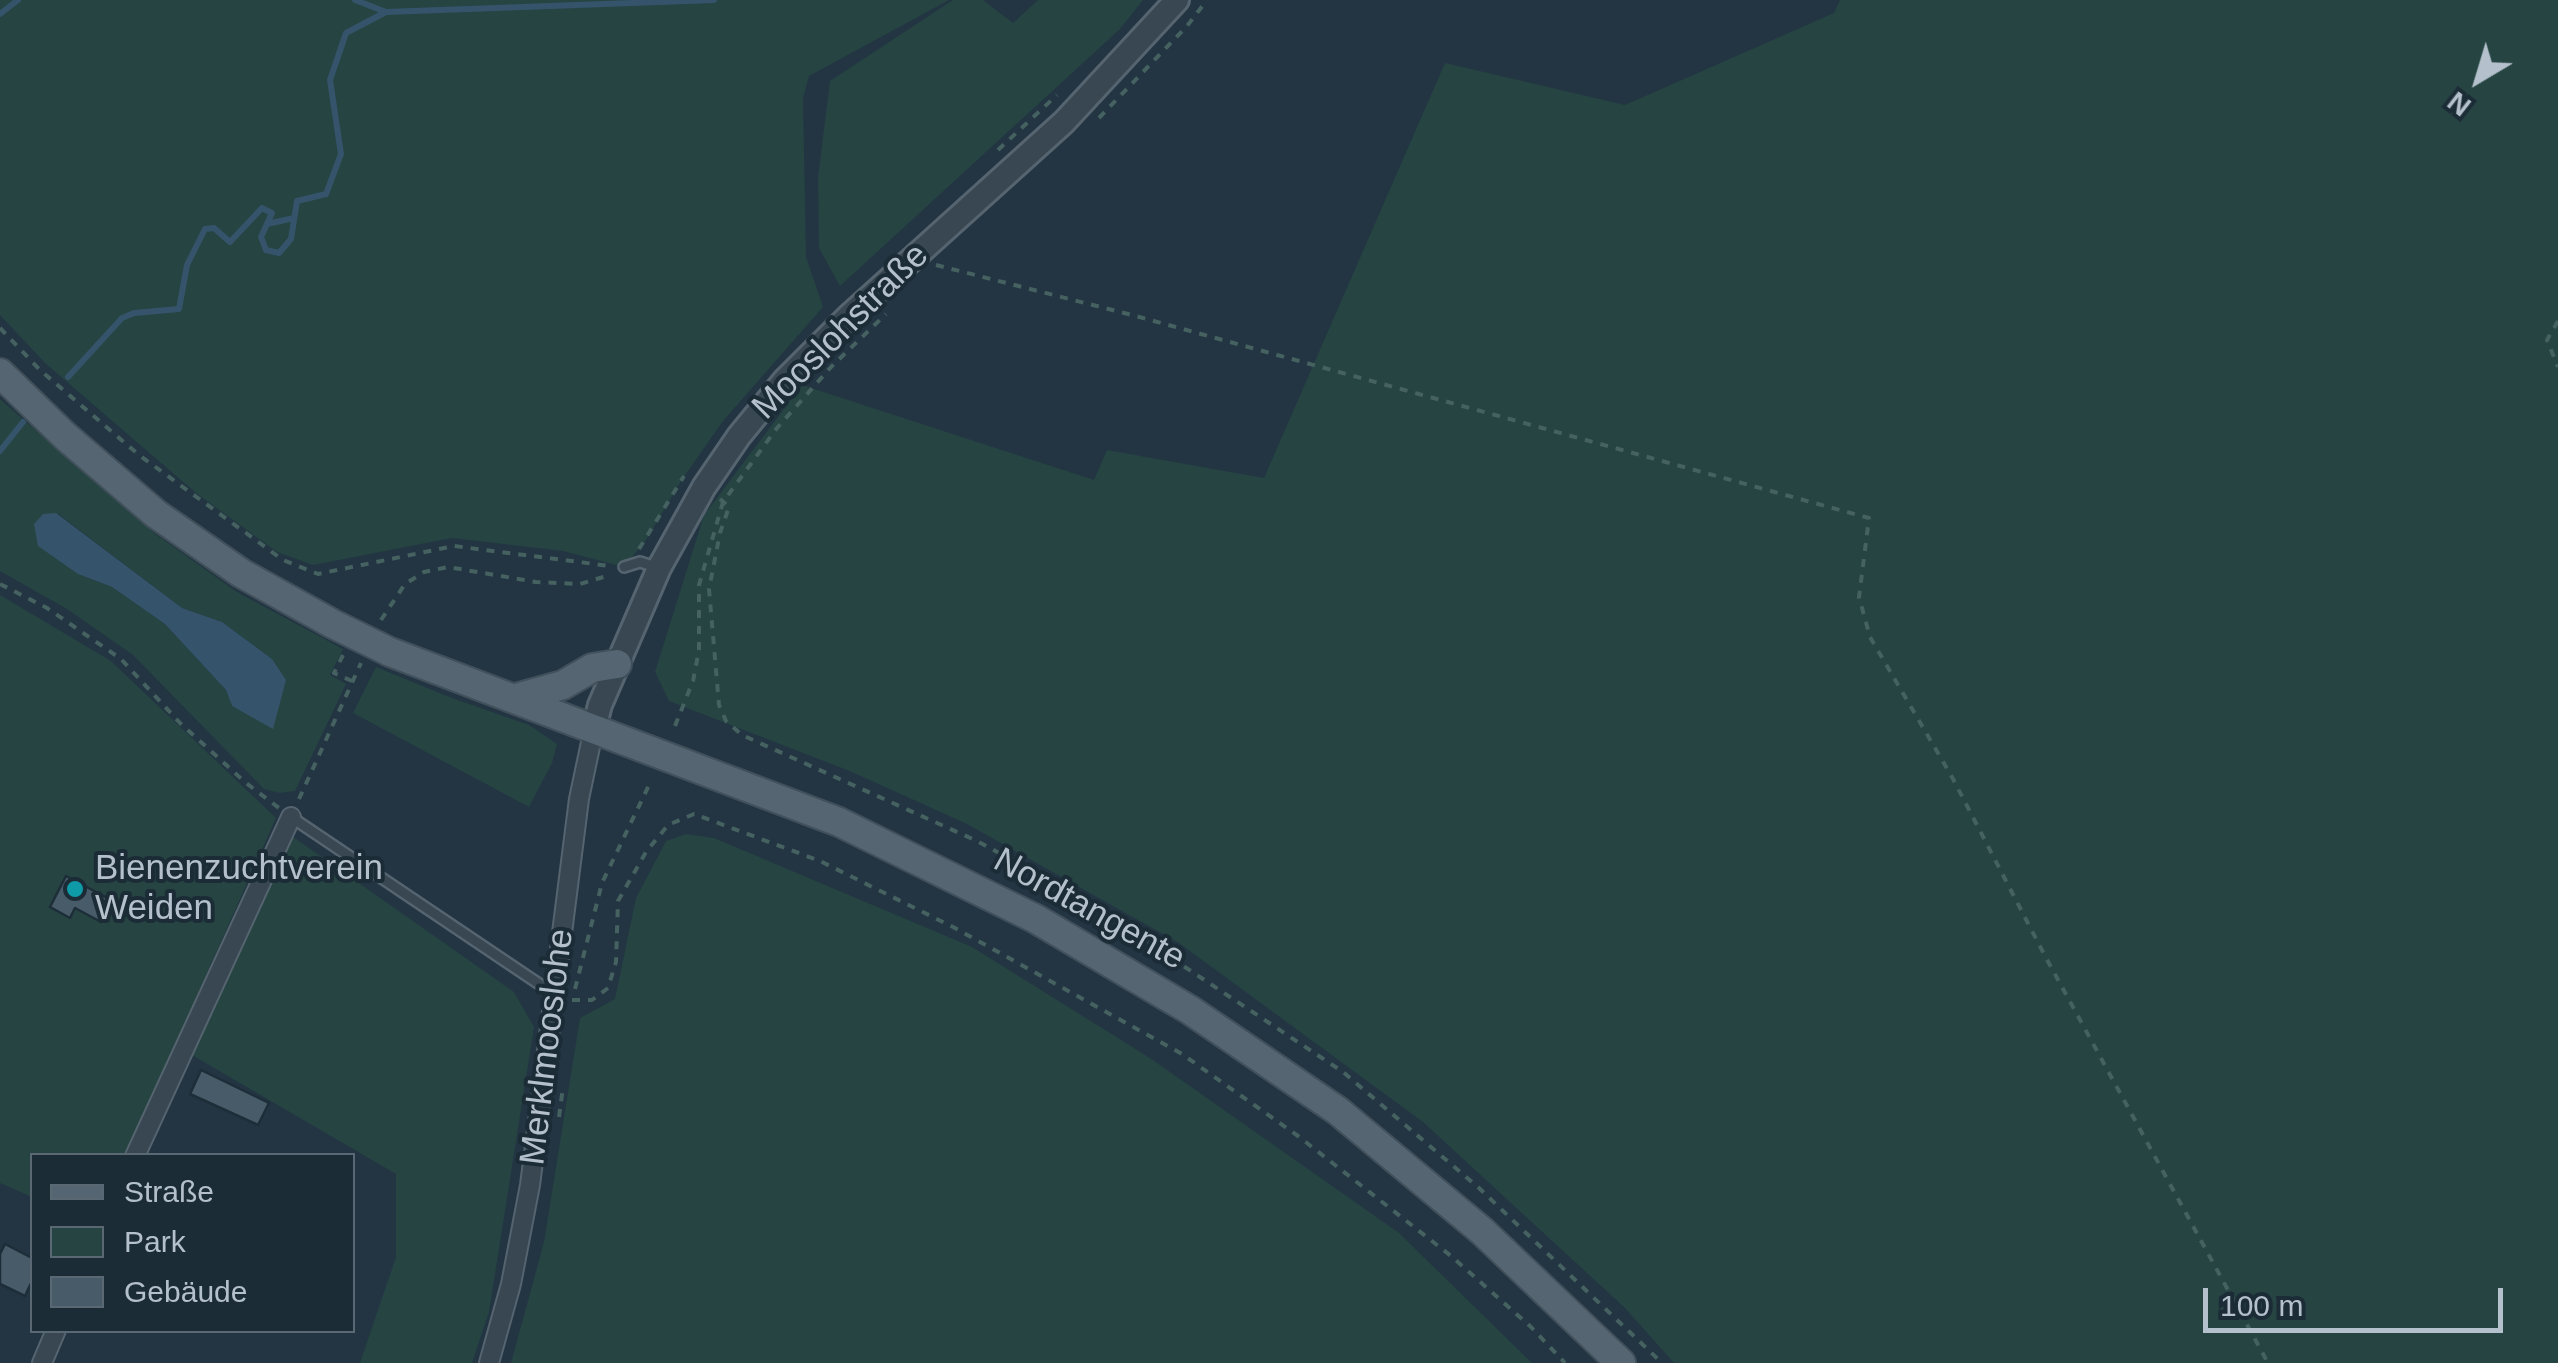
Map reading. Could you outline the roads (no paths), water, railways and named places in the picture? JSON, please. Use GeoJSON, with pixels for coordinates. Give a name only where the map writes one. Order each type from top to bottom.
{"type":"FeatureCollection","features":[{"type":"Feature","properties":{"kind":"main road","name":"Nordtangente"},"geometry":{"type":"LineString","coordinates":[[0,372],[65,436],[156,514],[241,573],[353,634],[839,822],[1036,919],[1190,1010],[1353,1123],[1482,1231],[1620,1363]]}},
{"type":"Feature","properties":{"kind":"main road"},"geometry":{"type":"LineString","coordinates":[[516,698],[563,686],[592,668],[617,664]]}},
{"type":"Feature","properties":{"kind":"street","name":"Mooslohstraße"},"geometry":{"type":"LineString","coordinates":[[594,728],[658,568],[714,494],[739,436],[785,380],[1064,122],[1176,0]]}},
{"type":"Feature","properties":{"kind":"street","name":"Merklmooslohe"},"geometry":{"type":"LineString","coordinates":[[490,1363],[511,1284],[530,1185],[578,799],[594,728]]}},
{"type":"Feature","properties":{"kind":"street"},"geometry":{"type":"LineString","coordinates":[[136,1153],[291,816]]}},
{"type":"Feature","properties":{"kind":"street"},"geometry":{"type":"LineString","coordinates":[[42,1363],[55,1333]]}},
{"type":"Feature","properties":{"kind":"lane"},"geometry":{"type":"LineString","coordinates":[[624,567],[640,562],[658,568]]}},
{"type":"Feature","properties":{"kind":"lane"},"geometry":{"type":"LineString","coordinates":[[291,816],[554,994]]}},
{"type":"Feature","properties":{"kind":"water"},"geometry":{"type":"Polygon","coordinates":[[[56,513],[182,608],[222,622],[272,659],[286,680],[273,729],[232,706],[226,690],[165,624],[112,587],[78,574],[38,546],[34,524],[43,514],[56,513]]]}},
{"type":"Feature","properties":{"kind":"waterway"},"geometry":{"type":"LineString","coordinates":[[0,14],[18,0]]}},
{"type":"Feature","properties":{"kind":"waterway"},"geometry":{"type":"LineString","coordinates":[[355,0],[386,12],[714,0]]}},
{"type":"Feature","properties":{"kind":"waterway"},"geometry":{"type":"LineString","coordinates":[[68,377],[122,318],[134,313],[179,309],[187,265],[205,229],[214,228],[230,242],[262,208],[272,213],[261,237],[266,250],[279,253],[291,239],[297,201],[326,194],[341,154],[330,80],[346,33],[386,12]]}},
{"type":"Feature","properties":{"kind":"waterway"},"geometry":{"type":"LineString","coordinates":[[267,224],[294,218]]}},
{"type":"Feature","properties":{"kind":"waterway"},"geometry":{"type":"LineString","coordinates":[[0,451],[23,422]]}},
{"type":"Feature","properties":{"kind":"place","name":"Bienenzuchtverein Weiden"},"geometry":{"type":"Point","coordinates":[75,889]}}]}
